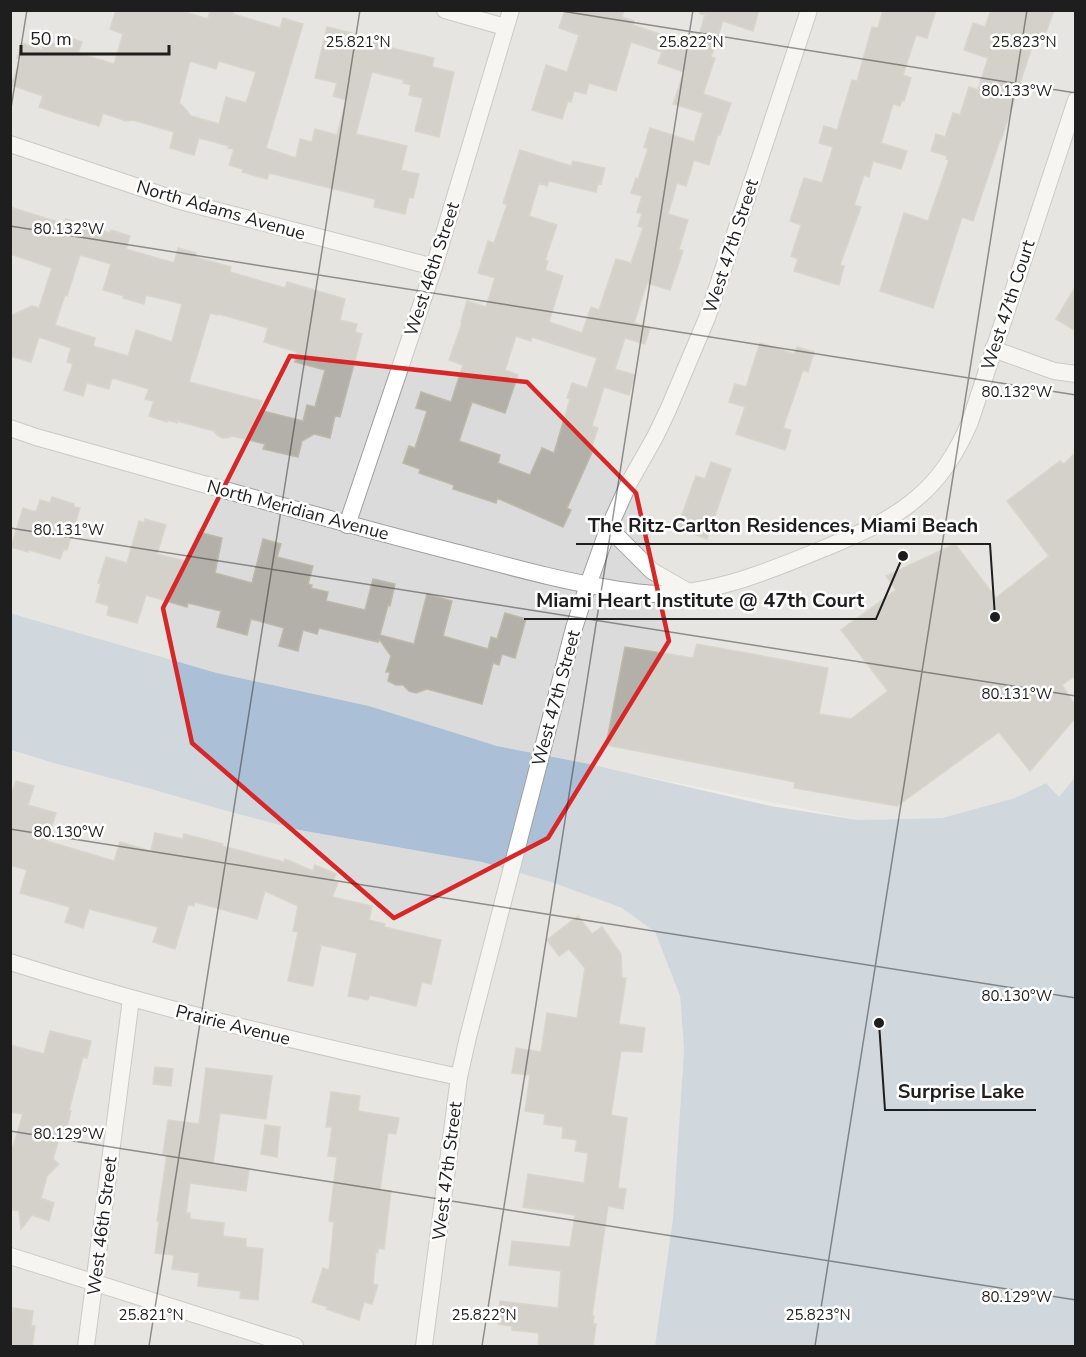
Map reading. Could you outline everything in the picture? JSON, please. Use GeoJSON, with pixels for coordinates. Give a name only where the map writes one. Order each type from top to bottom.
{"type":"FeatureCollection","features":[{"type":"Feature","properties":{"kind":"street"},"geometry":{"type":"LineString","coordinates":[[445,10],[505,27]]}},
{"type":"Feature","properties":{"kind":"street","name":"West 46th Street"},"geometry":{"type":"LineString","coordinates":[[347,525],[434,267],[511,10]]}},
{"type":"Feature","properties":{"kind":"street","name":"West 47th Street"},"geometry":{"type":"LineString","coordinates":[[424,1347],[459,1077],[574,628],[609,528],[629,483],[668,410],[698,343],[809,10]]}},
{"type":"Feature","properties":{"kind":"street","name":"West 47th Court"},"geometry":{"type":"LineString","coordinates":[[687,591],[728,584],[775,568],[879,525],[918,498],[943,470],[959,446],[970,422],[1076,100]]}},
{"type":"Feature","properties":{"kind":"street","name":"North Adams Avenue"},"geometry":{"type":"LineString","coordinates":[[10,144],[180,201],[434,267]]}},
{"type":"Feature","properties":{"kind":"street"},"geometry":{"type":"LineString","coordinates":[[993,349],[1054,371],[1076,374]]}},
{"type":"Feature","properties":{"kind":"street","name":"North Meridian Avenue"},"geometry":{"type":"LineString","coordinates":[[10,428],[347,525],[588,585],[660,594],[687,591]]}},
{"type":"Feature","properties":{"kind":"street"},"geometry":{"type":"LineString","coordinates":[[609,528],[652,571],[687,591]]}},
{"type":"Feature","properties":{"kind":"street","name":"Prairie Avenue"},"geometry":{"type":"LineString","coordinates":[[10,962],[131,999],[330,1049],[459,1077]]}},
{"type":"Feature","properties":{"kind":"street","name":"West 46th Street"},"geometry":{"type":"LineString","coordinates":[[86,1347],[131,999]]}},
{"type":"Feature","properties":{"kind":"street"},"geometry":{"type":"LineString","coordinates":[[10,1256],[295,1347]]}},
{"type":"Feature","properties":{"kind":"highlighted area"},"geometry":{"type":"Polygon","coordinates":[[[290,356],[527,382],[636,493],[669,641],[548,838],[394,918],[192,743],[163,608],[290,356]]]}},
{"type":"Feature","properties":{"kind":"shaded area"},"geometry":{"type":"Polygon","coordinates":[[[10,11],[1075,11],[1075,777],[1059,798],[1046,783],[1015,798],[942,818],[858,820],[497,746],[369,706],[217,673],[11,613],[10,11]]]}},
{"type":"Feature","properties":{"kind":"shaded area"},"geometry":{"type":"Polygon","coordinates":[[[10,750],[299,830],[482,862],[554,883],[622,908],[655,932],[680,996],[684,1049],[673,1218],[655,1346],[11,1346],[10,750]]]}},
{"type":"Feature","properties":{"kind":"water"},"geometry":{"type":"Polygon","coordinates":[[[10,613],[217,673],[369,706],[497,746],[589,764],[771,806],[858,820],[942,818],[1015,798],[1046,783],[1059,797],[1075,777],[1075,1346],[655,1346],[673,1218],[684,1049],[680,996],[655,932],[622,908],[554,883],[482,862],[299,830],[11,750],[10,613]]]}},
{"type":"Feature","properties":{"kind":"building"},"geometry":{"type":"Polygon","coordinates":[[[116,10],[179,10],[208,19],[210,10],[234,10],[233,14],[280,28],[283,18],[303,24],[266,148],[296,158],[300,139],[312,142],[315,129],[337,135],[346,100],[333,96],[337,83],[315,78],[327,27],[380,40],[379,45],[434,58],[432,67],[454,72],[439,137],[415,131],[423,98],[409,95],[411,85],[403,83],[404,80],[372,72],[356,134],[407,146],[401,170],[419,174],[413,198],[409,197],[405,214],[374,207],[375,199],[269,173],[267,179],[242,172],[243,169],[229,165],[234,149],[228,148],[229,146],[199,138],[194,155],[170,148],[174,132],[103,113],[99,126],[66,116],[39,107],[43,96],[11,85],[21,59],[17,58],[22,43],[42,50],[45,40],[60,46],[64,36],[82,42],[78,53],[114,64],[123,34],[110,29],[116,10]],[[190,61],[179,104],[191,116],[219,124],[226,97],[246,103],[256,72],[219,61],[216,69],[190,61]]]}},
{"type":"Feature","properties":{"kind":"building"},"geometry":{"type":"Polygon","coordinates":[[[565,10],[624,10],[622,17],[634,21],[633,25],[680,41],[681,38],[689,41],[692,33],[699,36],[705,15],[700,14],[700,10],[759,10],[753,31],[723,21],[711,57],[715,58],[703,94],[731,103],[720,135],[718,134],[709,165],[694,160],[686,186],[677,183],[668,214],[688,220],[679,249],[683,251],[670,290],[647,283],[634,323],[650,328],[645,344],[625,338],[615,369],[635,375],[629,395],[604,387],[592,426],[598,428],[591,449],[593,450],[567,508],[571,510],[563,527],[497,498],[496,503],[453,489],[454,485],[419,473],[420,469],[403,463],[409,446],[415,448],[427,411],[416,408],[421,392],[451,402],[463,365],[449,360],[467,301],[486,307],[495,278],[478,273],[488,241],[494,243],[507,205],[503,203],[520,150],[571,166],[573,161],[605,168],[601,184],[598,183],[596,192],[549,181],[547,186],[539,183],[529,216],[557,225],[545,260],[548,261],[545,270],[563,276],[549,322],[582,333],[591,307],[599,310],[616,259],[631,263],[643,228],[638,226],[642,214],[637,212],[642,196],[631,193],[648,149],[644,147],[650,128],[694,142],[703,113],[673,104],[684,72],[658,63],[662,52],[631,42],[616,91],[589,83],[586,94],[574,91],[562,119],[532,110],[546,65],[567,72],[579,35],[559,28],[565,10]],[[516,336],[505,370],[518,375],[505,413],[472,402],[459,441],[500,455],[498,463],[530,475],[542,448],[554,453],[570,399],[567,398],[572,383],[587,388],[597,358],[532,337],[531,341],[516,336]]]}},
{"type":"Feature","properties":{"kind":"building"},"geometry":{"type":"Polygon","coordinates":[[[883,10],[936,10],[927,38],[916,35],[903,75],[911,78],[904,101],[902,100],[900,106],[893,104],[881,143],[907,151],[901,169],[873,161],[869,177],[864,175],[854,205],[861,207],[840,265],[844,266],[839,285],[794,271],[798,259],[791,256],[801,225],[790,221],[804,178],[822,183],[833,147],[819,143],[824,126],[837,130],[852,80],[857,81],[872,27],[878,28],[883,10]]]}},
{"type":"Feature","properties":{"kind":"building"},"geometry":{"type":"Polygon","coordinates":[[[991,10],[1054,10],[1044,38],[1036,35],[973,221],[962,217],[933,308],[880,291],[904,213],[928,221],[949,160],[946,159],[947,156],[931,151],[936,134],[945,137],[953,113],[960,115],[969,87],[978,90],[988,58],[964,50],[973,23],[985,27],[991,10]]]}},
{"type":"Feature","properties":{"kind":"building"},"geometry":{"type":"Polygon","coordinates":[[[10,207],[64,224],[66,219],[110,233],[111,230],[130,236],[126,249],[174,263],[178,248],[196,253],[195,257],[231,267],[230,272],[285,288],[287,282],[345,299],[340,320],[357,324],[355,332],[362,334],[340,417],[335,416],[330,438],[314,434],[302,441],[298,457],[263,449],[265,444],[232,436],[222,438],[214,431],[149,416],[154,401],[145,399],[149,389],[112,378],[109,389],[87,383],[83,396],[64,390],[73,364],[67,362],[71,348],[39,337],[31,362],[10,356],[10,316],[32,306],[39,308],[52,268],[10,254],[10,207]],[[80,255],[55,325],[95,338],[93,346],[128,356],[136,330],[172,342],[182,304],[146,295],[144,304],[103,290],[111,264],[80,255]],[[210,313],[189,382],[262,401],[259,410],[303,421],[307,405],[315,407],[325,370],[295,362],[297,352],[264,342],[268,328],[210,313]]]}},
{"type":"Feature","properties":{"kind":"building"},"geometry":{"type":"Polygon","coordinates":[[[1076,286],[1076,331],[1056,319],[1076,286]]]}},
{"type":"Feature","properties":{"kind":"building"},"geometry":{"type":"Polygon","coordinates":[[[760,343],[794,354],[797,347],[814,352],[808,372],[803,370],[783,428],[791,430],[785,450],[736,434],[745,407],[729,402],[735,384],[746,387],[760,343]]]}},
{"type":"Feature","properties":{"kind":"building"},"geometry":{"type":"Polygon","coordinates":[[[1076,452],[1076,675],[1062,685],[1076,707],[1076,717],[1030,771],[999,732],[897,806],[794,788],[795,782],[606,745],[625,647],[693,658],[697,644],[828,668],[819,714],[851,719],[888,691],[841,630],[896,590],[886,576],[955,544],[996,598],[1049,556],[1007,501],[1060,461],[1064,464],[1076,452]]]}},
{"type":"Feature","properties":{"kind":"building"},"geometry":{"type":"Polygon","coordinates":[[[711,462],[731,469],[707,539],[677,528],[696,476],[705,479],[711,462]]]}},
{"type":"Feature","properties":{"kind":"building"},"geometry":{"type":"Polygon","coordinates":[[[52,497],[80,508],[67,550],[64,549],[60,559],[11,547],[23,508],[36,512],[40,500],[50,503],[52,497]]]}},
{"type":"Feature","properties":{"kind":"building"},"geometry":{"type":"Polygon","coordinates":[[[145,519],[166,525],[157,554],[189,562],[198,532],[222,538],[215,573],[252,583],[263,539],[281,544],[277,557],[313,566],[308,584],[312,585],[311,588],[328,592],[326,601],[365,610],[373,579],[395,584],[380,635],[414,644],[427,594],[452,601],[443,636],[488,649],[491,637],[497,639],[505,613],[526,619],[515,658],[502,654],[499,665],[493,663],[482,704],[427,689],[416,693],[409,691],[403,685],[396,685],[388,681],[390,672],[386,672],[391,656],[379,639],[378,642],[319,628],[317,634],[303,630],[298,651],[279,646],[284,628],[251,619],[247,635],[217,627],[221,611],[188,603],[187,607],[146,595],[137,623],[107,615],[109,606],[96,602],[101,583],[98,583],[106,557],[127,563],[139,521],[144,523],[145,519]]]}},
{"type":"Feature","properties":{"kind":"building"},"geometry":{"type":"Polygon","coordinates":[[[16,781],[34,786],[28,805],[56,813],[47,841],[114,861],[120,842],[151,851],[155,833],[183,839],[184,834],[284,862],[285,859],[313,871],[315,865],[336,874],[333,881],[338,883],[332,897],[372,906],[369,920],[385,924],[384,927],[441,940],[431,984],[422,982],[416,1006],[370,995],[368,1000],[348,996],[357,953],[321,945],[313,986],[288,981],[298,932],[293,931],[298,906],[265,891],[257,919],[195,902],[194,906],[188,905],[175,949],[153,942],[158,927],[89,909],[83,928],[65,922],[70,907],[20,893],[27,870],[10,865],[10,798],[16,781]]]}},
{"type":"Feature","properties":{"kind":"building"},"geometry":{"type":"Polygon","coordinates":[[[578,916],[592,934],[602,927],[621,954],[622,978],[626,978],[619,1024],[645,1028],[642,1052],[621,1051],[611,1115],[627,1118],[618,1188],[626,1189],[623,1209],[608,1206],[592,1316],[594,1316],[593,1324],[596,1324],[593,1347],[538,1347],[539,1333],[512,1330],[512,1326],[498,1324],[500,1301],[558,1308],[561,1271],[509,1265],[512,1241],[570,1247],[575,1215],[523,1207],[528,1174],[584,1183],[588,1153],[575,1151],[577,1140],[562,1138],[563,1127],[544,1124],[545,1114],[525,1111],[530,1075],[512,1073],[516,1048],[541,1052],[547,1013],[577,1018],[585,968],[569,949],[559,956],[547,940],[578,916]]]}},
{"type":"Feature","properties":{"kind":"building"},"geometry":{"type":"Polygon","coordinates":[[[50,1031],[91,1041],[87,1058],[83,1057],[69,1110],[71,1111],[67,1127],[63,1126],[53,1159],[59,1164],[47,1176],[41,1198],[54,1203],[49,1221],[32,1215],[21,1229],[19,1211],[10,1209],[10,1156],[23,1114],[10,1112],[10,1045],[44,1054],[50,1031]]]}},
{"type":"Feature","properties":{"kind":"building"},"geometry":{"type":"Polygon","coordinates":[[[155,1067],[173,1069],[171,1086],[153,1084],[155,1067]]]}},
{"type":"Feature","properties":{"kind":"building"},"geometry":{"type":"Polygon","coordinates":[[[206,1068],[272,1076],[266,1119],[220,1113],[213,1164],[249,1169],[246,1191],[190,1183],[186,1213],[190,1213],[190,1219],[224,1223],[223,1236],[246,1239],[246,1247],[263,1249],[258,1300],[240,1298],[241,1291],[198,1286],[199,1273],[172,1269],[174,1255],[155,1253],[159,1221],[157,1221],[167,1154],[163,1154],[168,1120],[199,1124],[206,1068]]]}},
{"type":"Feature","properties":{"kind":"building"},"geometry":{"type":"Polygon","coordinates":[[[331,1092],[360,1096],[358,1111],[399,1118],[396,1134],[388,1133],[380,1190],[391,1191],[384,1249],[378,1248],[378,1253],[376,1252],[373,1284],[378,1285],[372,1304],[364,1302],[359,1320],[312,1302],[323,1268],[329,1270],[334,1222],[329,1221],[337,1157],[328,1156],[332,1127],[326,1127],[331,1092]]]}},
{"type":"Feature","properties":{"kind":"building"},"geometry":{"type":"Polygon","coordinates":[[[265,1125],[280,1127],[277,1157],[261,1154],[265,1125]]]}},
{"type":"Feature","properties":{"kind":"building"},"geometry":{"type":"Polygon","coordinates":[[[13,1308],[33,1311],[31,1326],[35,1326],[32,1347],[10,1347],[13,1308]]]}},
{"type":"Feature","properties":{"kind":"place","name":"Miami Heart Institute @ 47th Court"},"geometry":{"type":"Point","coordinates":[903,556]}},
{"type":"Feature","properties":{"kind":"place","name":"The Ritz-Carlton Residences, Miami Beach"},"geometry":{"type":"Point","coordinates":[995,617]}},
{"type":"Feature","properties":{"kind":"place","name":"Surprise Lake"},"geometry":{"type":"Point","coordinates":[879,1023]}}]}
